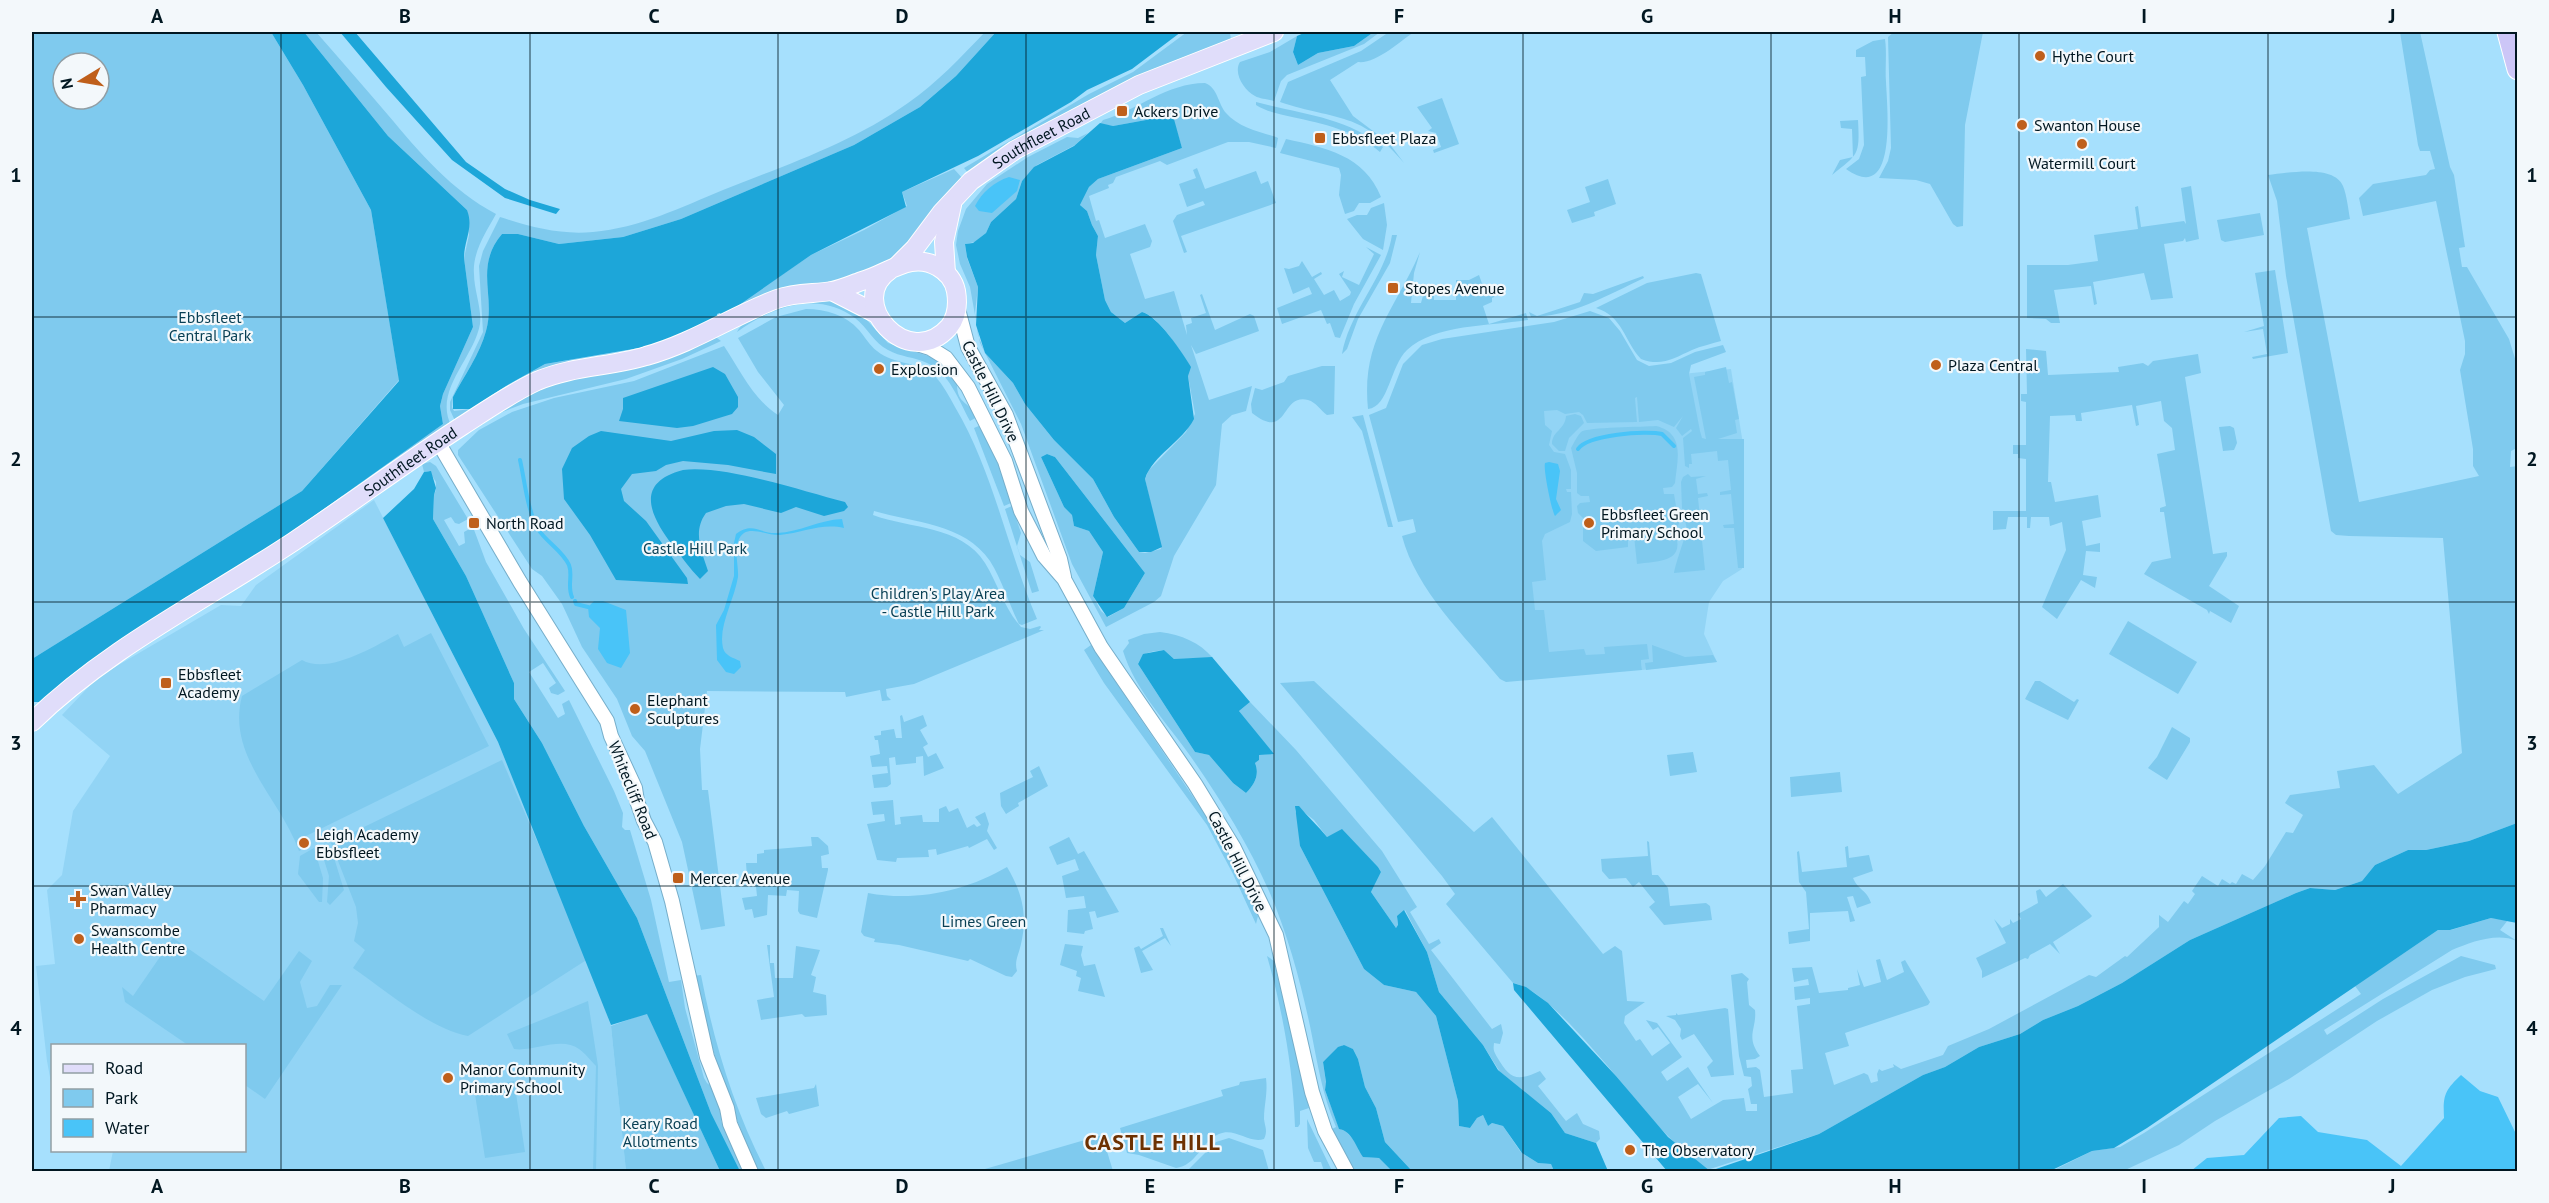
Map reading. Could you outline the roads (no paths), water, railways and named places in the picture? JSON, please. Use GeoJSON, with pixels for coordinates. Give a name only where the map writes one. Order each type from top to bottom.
{"type":"FeatureCollection","features":[{"type":"Feature","properties":{"kind":"highway"},"geometry":{"type":"LineString","coordinates":[[2508,32],[2517,69]]}},
{"type":"Feature","properties":{"kind":"main road","name":"Southfleet Road"},"geometry":{"type":"LineString","coordinates":[[32,722],[106,659],[283,548],[505,398],[552,375],[660,352],[706,334],[779,298],[805,292],[832,291],[870,279],[893,268],[915,248],[942,212],[972,182],[1015,150],[1139,85],[1274,32]]}},
{"type":"Feature","properties":{"kind":"main road"},"geometry":{"type":"LineString","coordinates":[[946,273],[944,246],[951,205]]}},
{"type":"Feature","properties":{"kind":"main road"},"geometry":{"type":"LineString","coordinates":[[910,261],[919,261],[932,264],[946,273],[955,287],[957,304],[952,322],[939,334],[924,340],[904,340],[885,327],[877,314],[875,297],[884,274],[893,268],[910,261]]}},
{"type":"Feature","properties":{"kind":"main road"},"geometry":{"type":"LineString","coordinates":[[832,291],[877,314]]}},
{"type":"Feature","properties":{"kind":"street","name":"Castle Hill Drive"},"geometry":{"type":"LineString","coordinates":[[957,304],[968,347],[1006,415],[1060,559],[1064,579]]}},
{"type":"Feature","properties":{"kind":"street","name":"Castle Hill Drive"},"geometry":{"type":"LineString","coordinates":[[904,340],[939,353],[955,367],[963,379],[985,418],[1005,461],[1021,511],[1044,556],[1064,579],[1101,647],[1219,820],[1272,925],[1281,948],[1312,1092],[1326,1131],[1347,1172]]}},
{"type":"Feature","properties":{"kind":"street","name":"Whitecliff Road"},"geometry":{"type":"LineString","coordinates":[[438,442],[525,591],[606,718],[611,736],[635,788],[637,803],[653,837],[662,866],[707,1058],[722,1093],[730,1124],[751,1172]]}},
{"type":"Feature","properties":{"kind":"water"},"geometry":{"type":"Polygon","coordinates":[[[1009,177],[1020,180],[1017,191],[992,213],[979,211],[975,206],[985,192],[1009,177]]]}},
{"type":"Feature","properties":{"kind":"water"},"geometry":{"type":"Polygon","coordinates":[[[1545,463],[1558,464],[1560,471],[1556,499],[1561,510],[1555,516],[1545,473],[1545,463]]]}},
{"type":"Feature","properties":{"kind":"water"},"geometry":{"type":"Polygon","coordinates":[[[842,519],[844,528],[820,527],[780,535],[748,531],[740,537],[737,548],[738,577],[724,622],[722,640],[724,651],[740,661],[741,667],[734,674],[726,672],[717,660],[716,625],[724,610],[734,576],[736,534],[747,528],[771,533],[794,531],[825,521],[842,519]]]}},
{"type":"Feature","properties":{"kind":"water"},"geometry":{"type":"Polygon","coordinates":[[[594,601],[603,601],[626,610],[630,653],[621,668],[607,663],[598,649],[600,628],[589,617],[588,607],[594,601]]]}},
{"type":"Feature","properties":{"kind":"water"},"geometry":{"type":"Polygon","coordinates":[[[2461,1075],[2480,1091],[2498,1097],[2517,1136],[2517,1171],[2191,1171],[2207,1158],[2244,1155],[2279,1118],[2301,1116],[2318,1132],[2367,1140],[2401,1166],[2444,1118],[2446,1094],[2461,1075]]]}},
{"type":"Feature","properties":{"kind":"waterway"},"geometry":{"type":"LineString","coordinates":[[1578,449],[1584,444],[1604,437],[1643,433],[1662,434],[1674,446]]}},
{"type":"Feature","properties":{"kind":"waterway"},"geometry":{"type":"LineString","coordinates":[[520,460],[534,521],[541,534],[569,565],[572,597]]}},
{"type":"Feature","properties":{"kind":"waterway"},"geometry":{"type":"LineString","coordinates":[[575,601],[576,604],[588,607]]}},
{"type":"Feature","properties":{"kind":"place","name":"Hythe Court"},"geometry":{"type":"Point","coordinates":[2040,56]}},
{"type":"Feature","properties":{"kind":"place","name":"Ackers Drive"},"geometry":{"type":"Point","coordinates":[1122,111]}},
{"type":"Feature","properties":{"kind":"place","name":"Swanton House"},"geometry":{"type":"Point","coordinates":[2022,125]}},
{"type":"Feature","properties":{"kind":"place","name":"Ebbsfleet Plaza"},"geometry":{"type":"Point","coordinates":[1320,138]}},
{"type":"Feature","properties":{"kind":"place","name":"Watermill Court"},"geometry":{"type":"Point","coordinates":[2082,144]}},
{"type":"Feature","properties":{"kind":"place","name":"Stopes Avenue"},"geometry":{"type":"Point","coordinates":[1393,288]}},
{"type":"Feature","properties":{"kind":"place","name":"Plaza Central"},"geometry":{"type":"Point","coordinates":[1936,365]}},
{"type":"Feature","properties":{"kind":"place","name":"Explosion"},"geometry":{"type":"Point","coordinates":[879,369]}},
{"type":"Feature","properties":{"kind":"place","name":"North Road"},"geometry":{"type":"Point","coordinates":[474,523]}},
{"type":"Feature","properties":{"kind":"place","name":"Ebbsfleet Green Primary School"},"geometry":{"type":"Point","coordinates":[1589,523]}},
{"type":"Feature","properties":{"kind":"place","name":"Ebbsfleet Academy"},"geometry":{"type":"Point","coordinates":[166,683]}},
{"type":"Feature","properties":{"kind":"place","name":"Elephant Sculptures"},"geometry":{"type":"Point","coordinates":[635,709]}},
{"type":"Feature","properties":{"kind":"place","name":"Leigh Academy Ebbsfleet"},"geometry":{"type":"Point","coordinates":[304,843]}},
{"type":"Feature","properties":{"kind":"place","name":"Mercer Avenue"},"geometry":{"type":"Point","coordinates":[678,878]}},
{"type":"Feature","properties":{"kind":"place","name":"Swan Valley Pharmacy"},"geometry":{"type":"Point","coordinates":[78,899]}},
{"type":"Feature","properties":{"kind":"place","name":"Swanscombe Health Centre"},"geometry":{"type":"Point","coordinates":[79,939]}},
{"type":"Feature","properties":{"kind":"place","name":"Manor Community Primary School"},"geometry":{"type":"Point","coordinates":[448,1078]}},
{"type":"Feature","properties":{"kind":"place","name":"The Observatory"},"geometry":{"type":"Point","coordinates":[1630,1150]}},
{"type":"Feature","properties":{"kind":"district","name":"CASTLE HILL"},"geometry":{"type":"Point","coordinates":[1153,1142]}},
{"type":"Feature","properties":{"kind":"park label","name":"Ebbsfleet Central Park"},"geometry":{"type":"Point","coordinates":[210,326]}},
{"type":"Feature","properties":{"kind":"park label","name":"Castle Hill Park"},"geometry":{"type":"Point","coordinates":[695,548]}},
{"type":"Feature","properties":{"kind":"park label","name":"Children's Play Area - Castle Hill Park"},"geometry":{"type":"Point","coordinates":[938,602]}},
{"type":"Feature","properties":{"kind":"park label","name":"Limes Green"},"geometry":{"type":"Point","coordinates":[984,921]}},
{"type":"Feature","properties":{"kind":"park label","name":"Keary Road Allotments"},"geometry":{"type":"Point","coordinates":[660,1132]}}]}
